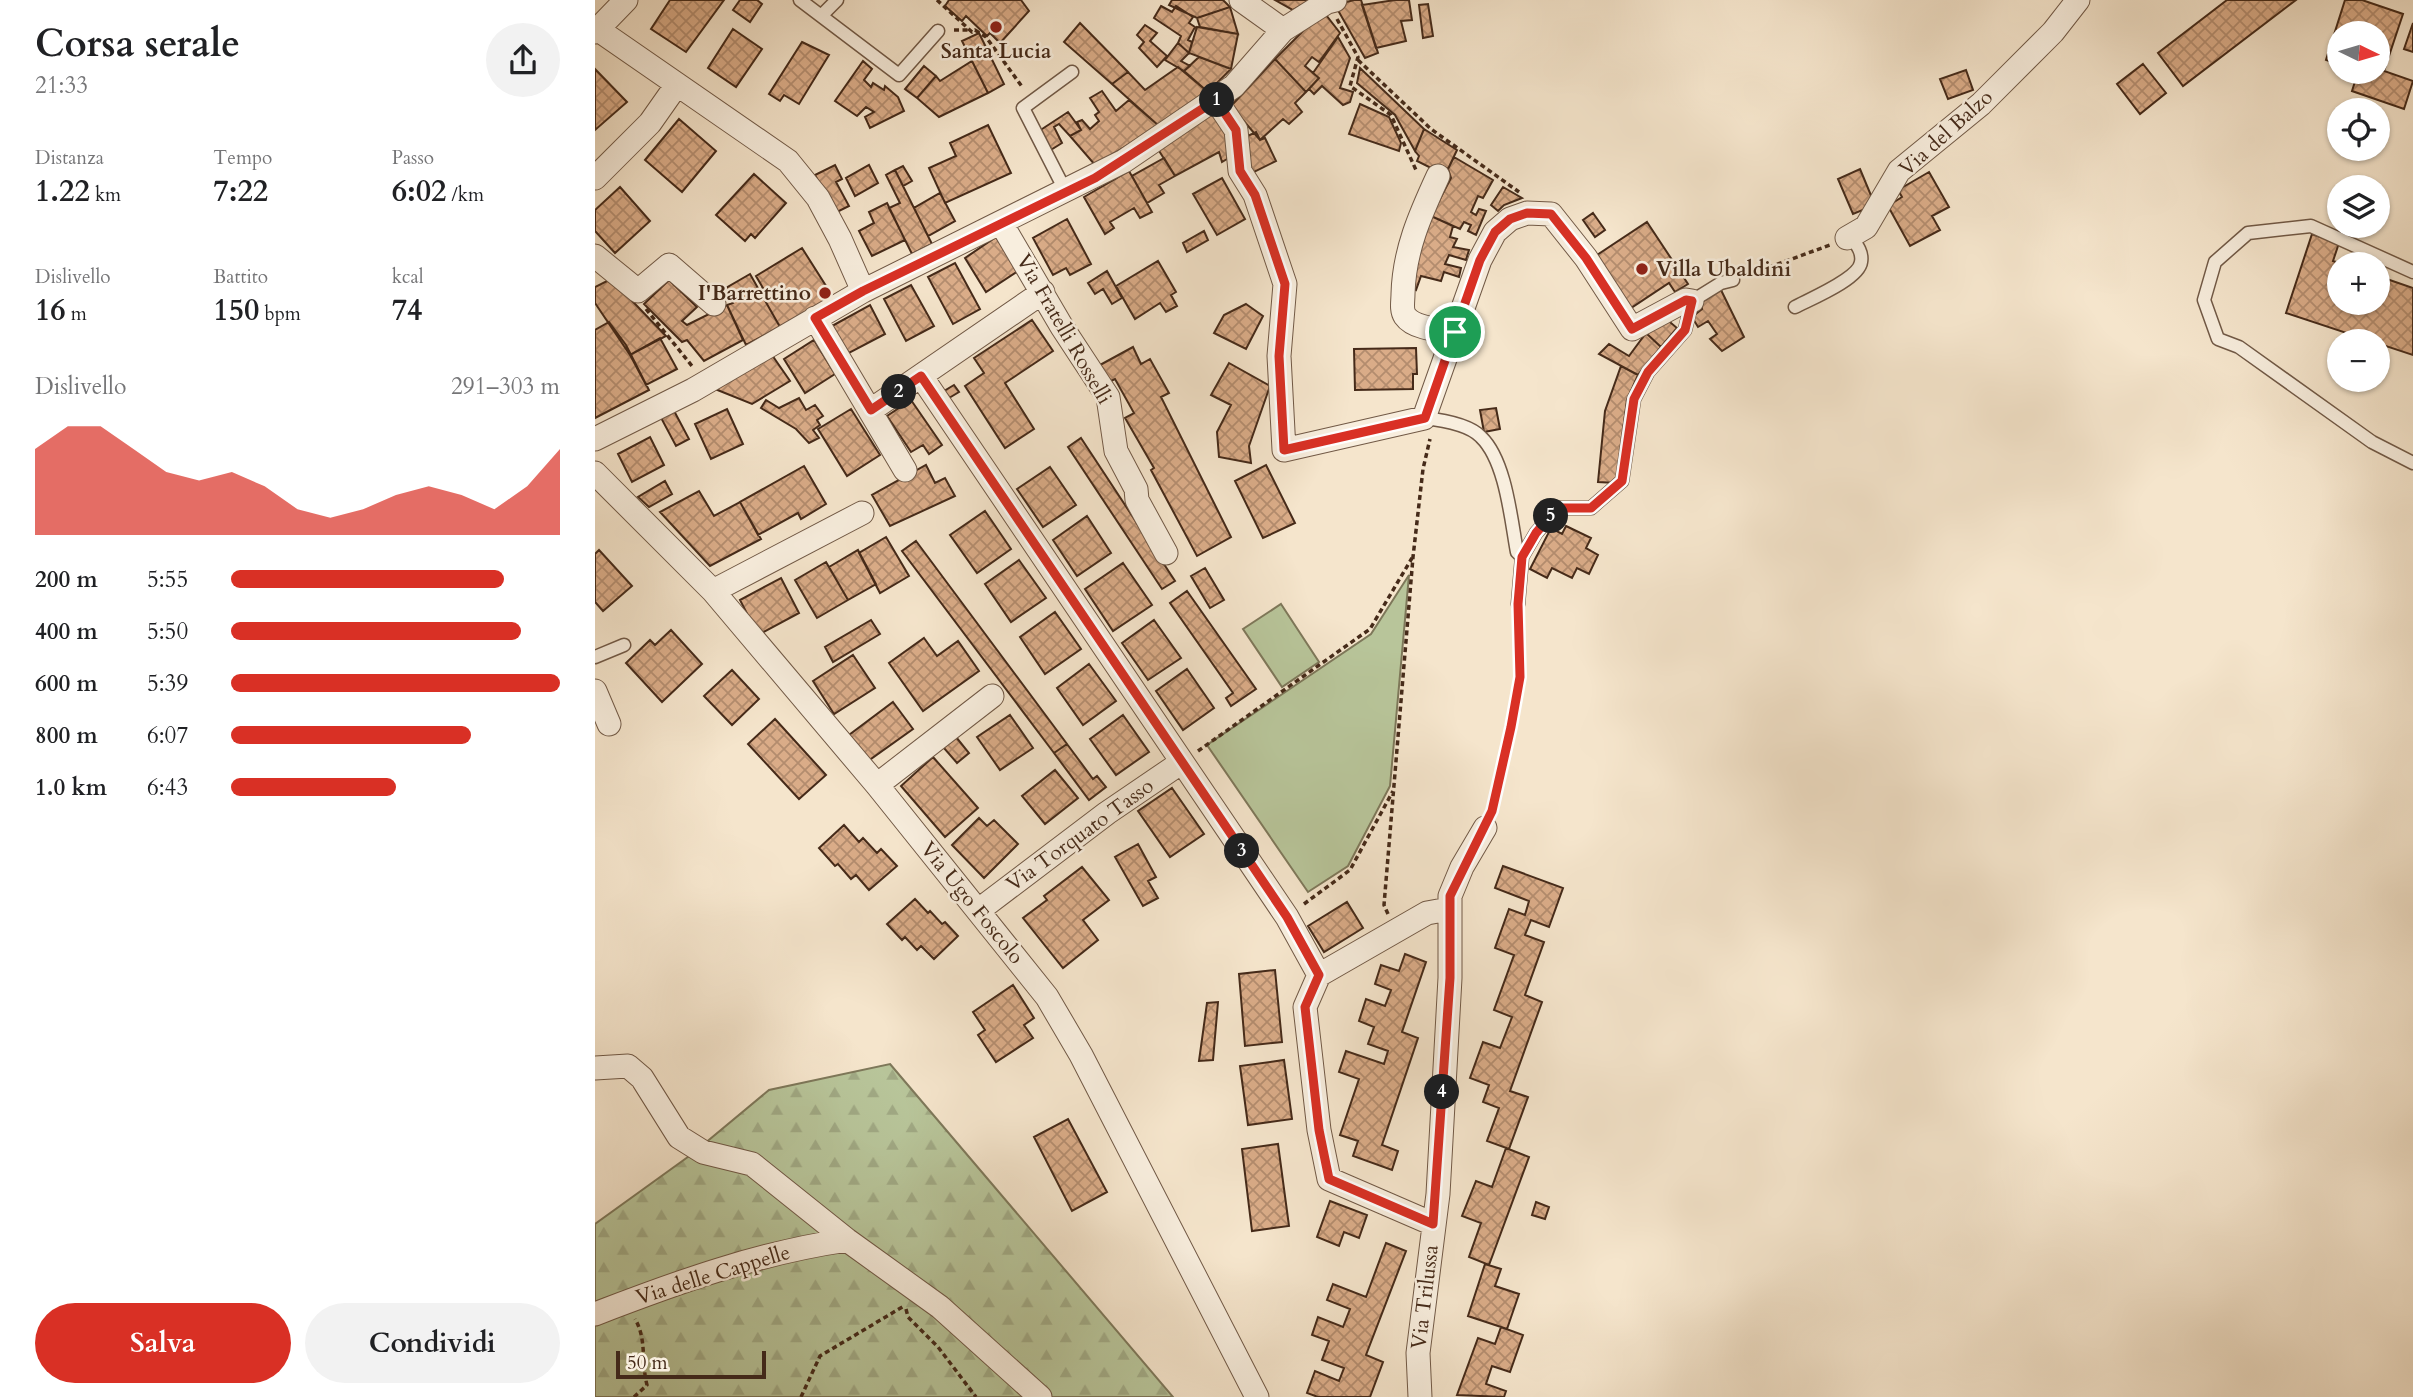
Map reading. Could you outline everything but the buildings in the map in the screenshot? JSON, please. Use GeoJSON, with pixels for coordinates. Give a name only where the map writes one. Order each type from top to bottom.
{"type":"FeatureCollection","features":[{"type":"Feature","properties":{"kind":"street"},"geometry":{"type":"LineString","coordinates":[[626,0],[596,30],[788,161],[818,198],[841,239],[863,291]]}},
{"type":"Feature","properties":{"kind":"street"},"geometry":{"type":"LineString","coordinates":[[1241,0],[1283,30]]}},
{"type":"Feature","properties":{"kind":"street","name":"Via del Balzo"},"geometry":{"type":"LineString","coordinates":[[1849,238],[1865,227],[1899,171],[1981,104],[2053,32],[2078,0]]}},
{"type":"Feature","properties":{"kind":"street"},"geometry":{"type":"LineString","coordinates":[[595,439],[704,382],[863,291],[1124,162],[1216,100],[1250,70],[1283,30],[1331,1]]}},
{"type":"Feature","properties":{"kind":"street"},"geometry":{"type":"LineString","coordinates":[[595,178],[650,123],[677,86]]}},
{"type":"Feature","properties":{"kind":"street"},"geometry":{"type":"LineString","coordinates":[[1216,100],[1236,130],[1240,171],[1255,195],[1285,284],[1279,356],[1284,450],[1429,419],[1480,260],[1495,232],[1510,219],[1527,213],[1551,214],[1586,258],[1632,329],[1686,300],[1692,301]]}},
{"type":"Feature","properties":{"kind":"street"},"geometry":{"type":"LineString","coordinates":[[1438,176],[1412,235],[1403,270],[1403,308],[1405,316],[1415,323],[1455,332]]}},
{"type":"Feature","properties":{"kind":"street","name":"Via Fratelli Rosselli"},"geometry":{"type":"LineString","coordinates":[[1001,223],[1062,327],[1108,397],[1116,451],[1136,489],[1137,500],[1166,553]]}},
{"type":"Feature","properties":{"kind":"street"},"geometry":{"type":"LineString","coordinates":[[595,256],[638,291],[670,265],[714,304]]}},
{"type":"Feature","properties":{"kind":"street"},"geometry":{"type":"LineString","coordinates":[[871,410],[1043,292]]}},
{"type":"Feature","properties":{"kind":"street"},"geometry":{"type":"LineString","coordinates":[[815,318],[905,470]]}},
{"type":"Feature","properties":{"kind":"street"},"geometry":{"type":"LineString","coordinates":[[921,376],[1287,917],[1319,975]]}},
{"type":"Feature","properties":{"kind":"street","name":"Via Ugo Foscolo"},"geometry":{"type":"LineString","coordinates":[[595,473],[713,591],[877,785],[1047,997],[1081,1055],[1257,1397]]}},
{"type":"Feature","properties":{"kind":"street"},"geometry":{"type":"LineString","coordinates":[[713,591],[862,513]]}},
{"type":"Feature","properties":{"kind":"street"},"geometry":{"type":"LineString","coordinates":[[595,691],[609,724]]}},
{"type":"Feature","properties":{"kind":"street"},"geometry":{"type":"LineString","coordinates":[[877,785],[992,696]]}},
{"type":"Feature","properties":{"kind":"street","name":"Via Torquato Tasso"},"geometry":{"type":"LineString","coordinates":[[979,910],[1107,813],[1182,762]]}},
{"type":"Feature","properties":{"kind":"street","name":"Via Trilussa"},"geometry":{"type":"LineString","coordinates":[[1420,1397],[1418,1353],[1433,1224],[1450,978],[1450,896],[1462,867],[1485,828]]}},
{"type":"Feature","properties":{"kind":"street"},"geometry":{"type":"LineString","coordinates":[[1433,1224],[1329,1179],[1319,1130],[1305,1007],[1319,975],[1427,914],[1450,909]]}},
{"type":"Feature","properties":{"kind":"street"},"geometry":{"type":"LineString","coordinates":[[595,1068],[628,1066],[642,1078],[679,1138],[703,1152],[753,1164],[846,1240],[940,1307],[1039,1397]]}},
{"type":"Feature","properties":{"kind":"street","name":"Via delle Cappelle"},"geometry":{"type":"LineString","coordinates":[[595,1314],[679,1281],[767,1254],[846,1240]]}},
{"type":"Feature","properties":{"kind":"lane"},"geometry":{"type":"LineString","coordinates":[[800,0],[899,75],[938,31]]}},
{"type":"Feature","properties":{"kind":"lane"},"geometry":{"type":"LineString","coordinates":[[821,16],[837,0]]}},
{"type":"Feature","properties":{"kind":"lane"},"geometry":{"type":"LineString","coordinates":[[1066,192],[1023,108],[1072,72]]}},
{"type":"Feature","properties":{"kind":"lane"},"geometry":{"type":"LineString","coordinates":[[2413,272],[2311,226],[2248,233],[2215,262],[2204,300],[2218,339],[2239,347],[2372,442],[2413,463]]}},
{"type":"Feature","properties":{"kind":"lane"},"geometry":{"type":"LineString","coordinates":[[1795,307],[1847,279],[1859,268],[1862,257],[1849,238]]}},
{"type":"Feature","properties":{"kind":"lane"},"geometry":{"type":"LineString","coordinates":[[1518,604],[1522,557],[1536,533],[1557,508],[1591,508],[1622,481],[1634,399],[1648,372],[1685,330],[1692,301],[1721,283],[1733,280]]}},
{"type":"Feature","properties":{"kind":"lane"},"geometry":{"type":"LineString","coordinates":[[1429,419],[1462,427],[1481,436],[1492,452],[1507,498],[1517,552],[1522,557]]}},
{"type":"Feature","properties":{"kind":"lane"},"geometry":{"type":"LineString","coordinates":[[595,657],[624,645]]}},
{"type":"Feature","properties":{"kind":"path"},"geometry":{"type":"LineString","coordinates":[[937,0],[972,32],[975,30],[986,37],[1033,101]]}},
{"type":"Feature","properties":{"kind":"path"},"geometry":{"type":"LineString","coordinates":[[1331,1],[1358,60],[1431,128],[1529,200]]}},
{"type":"Feature","properties":{"kind":"path"},"geometry":{"type":"LineString","coordinates":[[1358,60],[1349,86],[1391,115],[1417,172],[1414,180]]}},
{"type":"Feature","properties":{"kind":"path"},"geometry":{"type":"LineString","coordinates":[[1733,280],[1849,238]]}},
{"type":"Feature","properties":{"kind":"path"},"geometry":{"type":"LineString","coordinates":[[625,282],[704,382]]}},
{"type":"Feature","properties":{"kind":"path"},"geometry":{"type":"LineString","coordinates":[[1397,930],[1384,905],[1413,556],[1429,419]]}},
{"type":"Feature","properties":{"kind":"path"},"geometry":{"type":"LineString","coordinates":[[1182,762],[1370,629],[1413,556]]}},
{"type":"Feature","properties":{"kind":"path"},"geometry":{"type":"LineString","coordinates":[[1485,828],[1503,768],[1520,677],[1518,604]]}},
{"type":"Feature","properties":{"kind":"path"},"geometry":{"type":"LineString","coordinates":[[1287,917],[1350,870],[1394,790]]}},
{"type":"Feature","properties":{"kind":"path"},"geometry":{"type":"LineString","coordinates":[[620,1304],[642,1330],[642,1361],[646,1385],[634,1397]]}},
{"type":"Feature","properties":{"kind":"path"},"geometry":{"type":"LineString","coordinates":[[801,1397],[820,1356],[905,1305],[908,1317],[938,1347],[976,1397]]}},
{"type":"Feature","properties":{"kind":"green space"},"geometry":{"type":"Polygon","coordinates":[[[1409,575],[1390,786],[1348,866],[1308,892],[1207,745],[1371,634],[1409,575]]]}},
{"type":"Feature","properties":{"kind":"green space"},"geometry":{"type":"Polygon","coordinates":[[[1281,604],[1319,662],[1282,687],[1243,629],[1281,604]]]}},
{"type":"Feature","properties":{"kind":"green space"},"geometry":{"type":"Polygon","coordinates":[[[890,1064],[1173,1397],[595,1397],[595,1224],[692,1154],[769,1090],[890,1064]]]}},
{"type":"Feature","properties":{"kind":"place","name":"Santa Lucia"},"geometry":{"type":"Point","coordinates":[996,27]}},
{"type":"Feature","properties":{"kind":"place","name":"Villa Ubaldini"},"geometry":{"type":"Point","coordinates":[1642,269]}},
{"type":"Feature","properties":{"kind":"place","name":"I'Barrettino"},"geometry":{"type":"Point","coordinates":[825,293]}},
{"type":"Feature","properties":{"kind":"route"},"geometry":{"type":"LineString","coordinates":[[1216,100],[1236,130],[1240,171],[1255,195],[1285,284],[1285,316],[1279,356],[1284,450],[1425,418],[1455,332],[1480,260],[1495,232],[1510,219],[1527,213],[1551,214],[1577,244],[1632,329],[1686,300],[1692,301],[1685,330],[1648,372],[1634,399],[1622,481],[1591,508],[1557,508],[1536,533],[1522,557],[1518,604],[1520,677],[1511,727],[1492,811],[1450,896],[1450,978],[1438,1194],[1433,1224],[1329,1179],[1319,1130],[1305,1007],[1319,975],[1287,917],[921,376],[871,410],[815,318],[863,291],[1095,178],[1124,162],[1216,100]]}}]}
